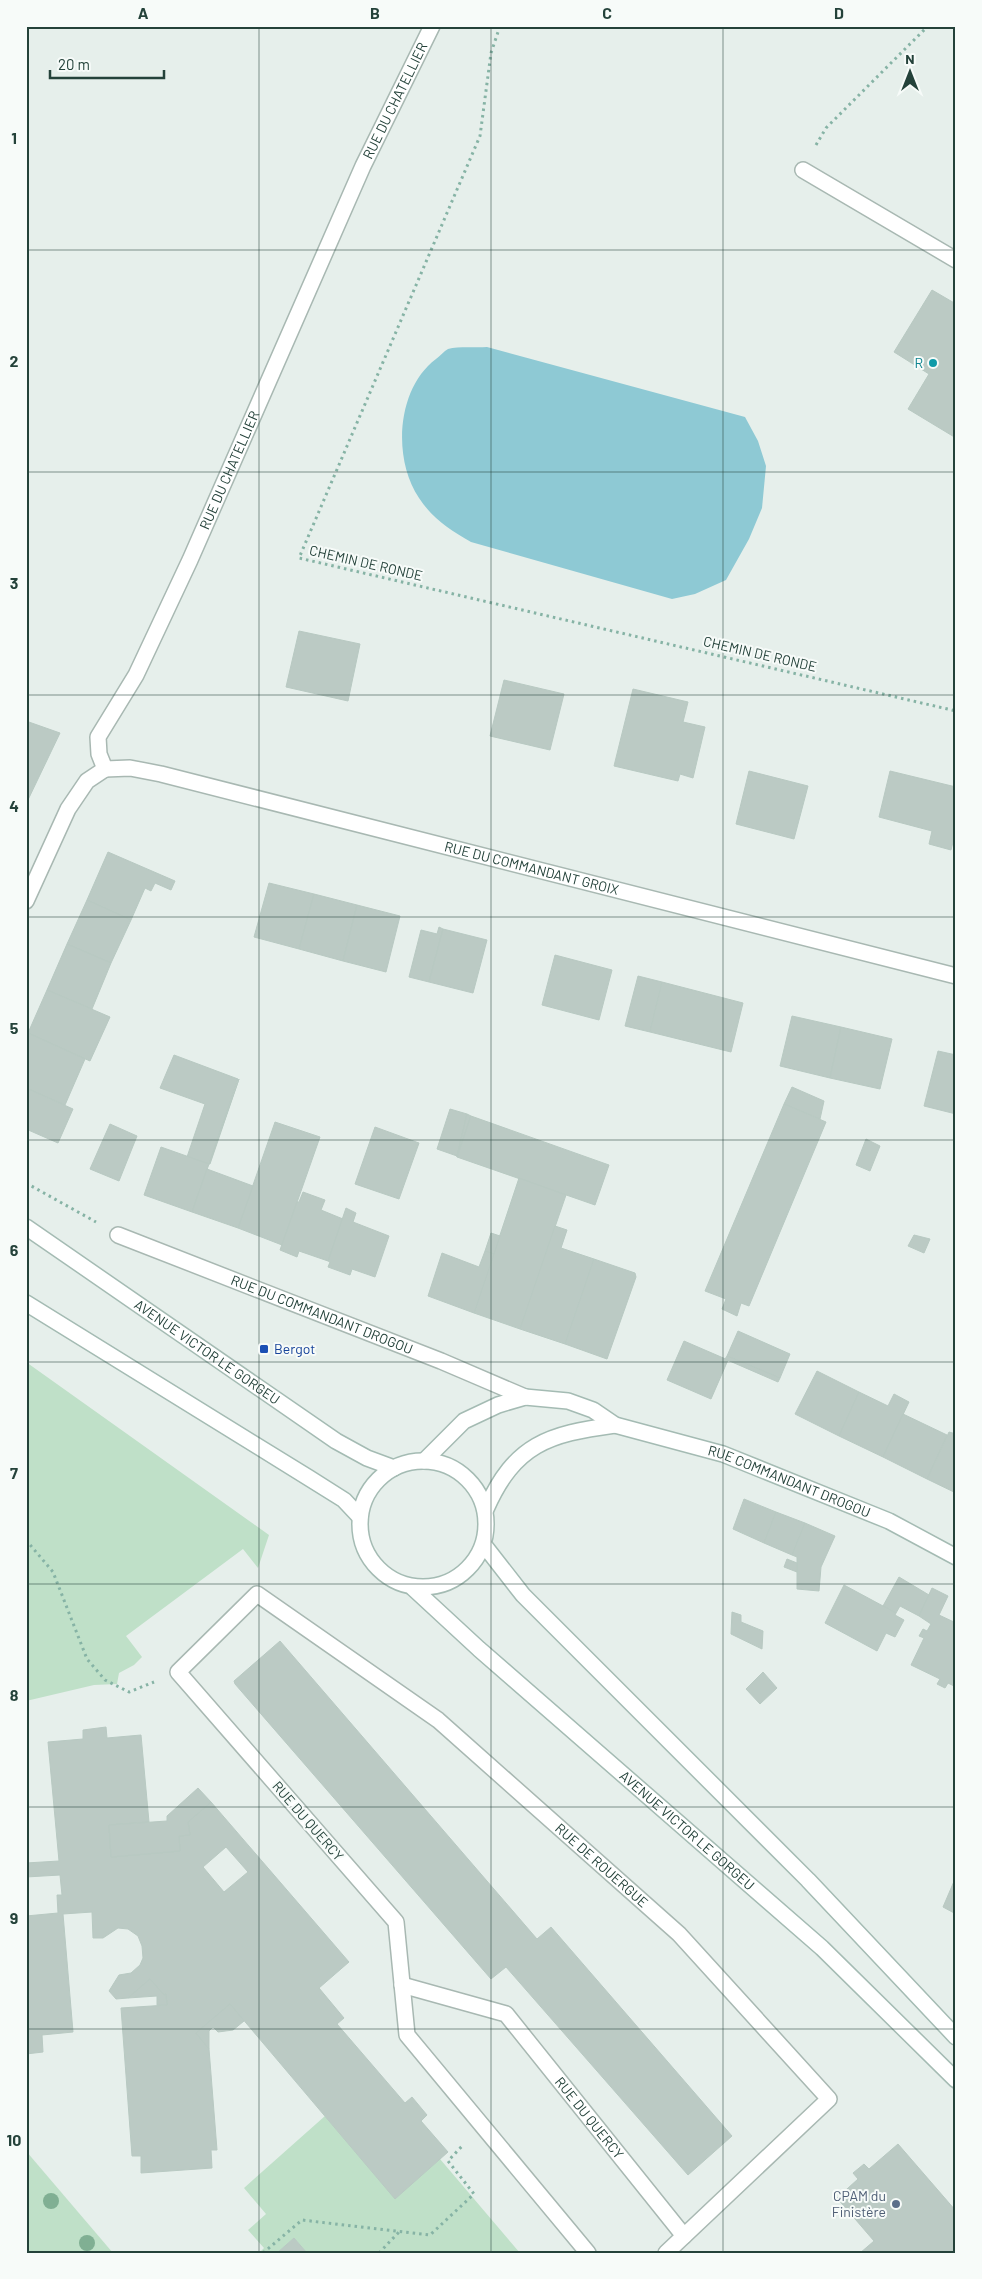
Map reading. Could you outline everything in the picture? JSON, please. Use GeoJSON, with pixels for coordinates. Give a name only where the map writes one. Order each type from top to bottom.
{"type":"FeatureCollection","features":[{"type":"Feature","properties":{"kind":"street","name":"RUE DU CHATELLIER"},"geometry":{"type":"LineString","coordinates":[[106,769],[99,754],[98,737],[140,666],[190,560],[363,166],[432,26]]}},
{"type":"Feature","properties":{"kind":"street"},"geometry":{"type":"LineString","coordinates":[[803,170],[956,260]]}},
{"type":"Feature","properties":{"kind":"street","name":"RUE DU COMMANDANT GROIX"},"geometry":{"type":"LineString","coordinates":[[106,769],[130,768],[160,774],[956,976]]}},
{"type":"Feature","properties":{"kind":"street"},"geometry":{"type":"LineString","coordinates":[[26,901],[68,809],[87,781],[106,769]]}},
{"type":"Feature","properties":{"kind":"street","name":"AVENUE VICTOR LE GORGEU"},"geometry":{"type":"LineString","coordinates":[[26,1227],[336,1441],[367,1458],[394,1468]]}},
{"type":"Feature","properties":{"kind":"street","name":"RUE DU COMMANDANT DROGOU"},"geometry":{"type":"LineString","coordinates":[[118,1235],[441,1361],[525,1397]]}},
{"type":"Feature","properties":{"kind":"street"},"geometry":{"type":"LineString","coordinates":[[26,1303],[316,1482],[344,1500],[360,1517]]}},
{"type":"Feature","properties":{"kind":"street","name":"RUE COMMANDANT DROGOU"},"geometry":{"type":"LineString","coordinates":[[424,1461],[464,1421],[498,1405],[525,1397],[568,1401],[593,1410],[615,1425],[722,1454],[889,1521],[956,1557]]}},
{"type":"Feature","properties":{"kind":"street","name":"RUE COMMANDANT DROGOU"},"geometry":{"type":"LineString","coordinates":[[486,1509],[497,1484],[516,1460],[542,1441],[578,1430],[615,1425]]}},
{"type":"Feature","properties":{"kind":"street"},"geometry":{"type":"LineString","coordinates":[[424,1461],[445,1464],[463,1474],[477,1490],[486,1509],[487,1528],[484,1545],[473,1565],[456,1579],[435,1587],[412,1588],[394,1581],[378,1570],[367,1555],[361,1536],[360,1517],[364,1502],[371,1488],[381,1476],[394,1468],[424,1461]]}},
{"type":"Feature","properties":{"kind":"street"},"geometry":{"type":"LineString","coordinates":[[484,1545],[523,1595],[808,1880],[956,2037]]}},
{"type":"Feature","properties":{"kind":"street","name":"AVENUE VICTOR LE GORGEU"},"geometry":{"type":"LineString","coordinates":[[412,1588],[479,1649],[822,1948],[956,2080]]}},
{"type":"Feature","properties":{"kind":"street","name":"RUE DE ROUERGUE"},"geometry":{"type":"LineString","coordinates":[[178,1672],[257,1594],[438,1720],[679,1934],[829,2099],[666,2253]]}},
{"type":"Feature","properties":{"kind":"street","name":"RUE DU QUERCY"},"geometry":{"type":"LineString","coordinates":[[178,1672],[396,1922],[408,2035],[588,2253]]}},
{"type":"Feature","properties":{"kind":"street","name":"RUE DU QUERCY"},"geometry":{"type":"LineString","coordinates":[[402,1985],[506,2014],[684,2236]]}},
{"type":"Feature","properties":{"kind":"path","name":"CHEMIN DE RONDE"},"geometry":{"type":"LineString","coordinates":[[500,26],[491,53],[480,136],[298,558],[956,711]]}},
{"type":"Feature","properties":{"kind":"path"},"geometry":{"type":"LineString","coordinates":[[803,170],[826,128],[928,26]]}},
{"type":"Feature","properties":{"kind":"path"},"geometry":{"type":"LineString","coordinates":[[26,1183],[118,1235]]}},
{"type":"Feature","properties":{"kind":"path"},"geometry":{"type":"LineString","coordinates":[[26,1540],[53,1572],[87,1659],[105,1680],[129,1692],[178,1672]]}},
{"type":"Feature","properties":{"kind":"path"},"geometry":{"type":"LineString","coordinates":[[263,2253],[302,2220],[430,2234],[474,2194],[448,2161],[482,2124]]}},
{"type":"Feature","properties":{"kind":"path"},"geometry":{"type":"LineString","coordinates":[[380,2253],[400,2231]]}},
{"type":"Feature","properties":{"kind":"green space"},"geometry":{"type":"Polygon","coordinates":[[[26,1362],[269,1535],[258,1568],[243,1549],[126,1636],[142,1657],[134,1665],[119,1673],[117,1684],[94,1685],[26,1701],[26,1362]]]}},
{"type":"Feature","properties":{"kind":"green space"},"geometry":{"type":"Polygon","coordinates":[[[325,2116],[395,2198],[440,2159],[520,2253],[307,2253],[294,2238],[277,2253],[259,2253],[264,2248],[248,2230],[266,2214],[244,2188],[325,2116]]]}},
{"type":"Feature","properties":{"kind":"green space"},"geometry":{"type":"Polygon","coordinates":[[[26,2151],[113,2253],[26,2253],[26,2151]]]}},
{"type":"Feature","properties":{"kind":"water"},"geometry":{"type":"Polygon","coordinates":[[[487,347],[745,417],[758,441],[766,466],[762,508],[749,539],[726,580],[695,594],[672,599],[471,542],[436,518],[424,505],[410,482],[402,444],[406,405],[413,387],[423,372],[446,350],[487,347]]]}},
{"type":"Feature","properties":{"kind":"building","name":"R"},"geometry":{"type":"Polygon","coordinates":[[[932,290],[956,304],[956,438],[908,409],[929,374],[894,352],[932,290]]]}},
{"type":"Feature","properties":{"kind":"building"},"geometry":{"type":"Polygon","coordinates":[[[299,631],[360,644],[348,701],[286,687],[299,631]]]}},
{"type":"Feature","properties":{"kind":"building"},"geometry":{"type":"Polygon","coordinates":[[[504,680],[564,694],[550,750],[490,736],[504,680]]]}},
{"type":"Feature","properties":{"kind":"building"},"geometry":{"type":"Polygon","coordinates":[[[633,689],[688,702],[683,722],[705,727],[693,778],[680,774],[678,781],[614,766],[633,689]]]}},
{"type":"Feature","properties":{"kind":"building"},"geometry":{"type":"Polygon","coordinates":[[[26,721],[60,733],[26,804],[26,721]]]}},
{"type":"Feature","properties":{"kind":"building"},"geometry":{"type":"Polygon","coordinates":[[[749,771],[808,786],[794,839],[736,824],[749,771]]]}},
{"type":"Feature","properties":{"kind":"building"},"geometry":{"type":"Polygon","coordinates":[[[890,771],[956,787],[956,830],[951,850],[929,844],[932,831],[879,817],[890,771]]]}},
{"type":"Feature","properties":{"kind":"building"},"geometry":{"type":"Polygon","coordinates":[[[108,852],[175,881],[171,890],[155,883],[151,891],[145,888],[131,920],[87,900],[108,852]]]}},
{"type":"Feature","properties":{"kind":"building"},"geometry":{"type":"Polygon","coordinates":[[[269,883],[314,894],[299,949],[254,937],[269,883]]]}},
{"type":"Feature","properties":{"kind":"building"},"geometry":{"type":"Polygon","coordinates":[[[314,894],[357,905],[343,961],[299,949],[314,894]]]}},
{"type":"Feature","properties":{"kind":"building"},"geometry":{"type":"Polygon","coordinates":[[[87,900],[131,920],[111,963],[67,944],[87,900]]]}},
{"type":"Feature","properties":{"kind":"building"},"geometry":{"type":"Polygon","coordinates":[[[357,905],[400,916],[386,972],[343,961],[357,905]]]}},
{"type":"Feature","properties":{"kind":"building"},"geometry":{"type":"Polygon","coordinates":[[[439,927],[443,929],[429,982],[409,977],[421,930],[437,934],[439,927]]]}},
{"type":"Feature","properties":{"kind":"building"},"geometry":{"type":"Polygon","coordinates":[[[443,929],[487,940],[473,993],[429,982],[443,929]]]}},
{"type":"Feature","properties":{"kind":"building"},"geometry":{"type":"Polygon","coordinates":[[[67,944],[111,963],[92,1009],[47,990],[67,944]]]}},
{"type":"Feature","properties":{"kind":"building"},"geometry":{"type":"Polygon","coordinates":[[[555,955],[612,970],[599,1020],[542,1005],[555,955]]]}},
{"type":"Feature","properties":{"kind":"building"},"geometry":{"type":"Polygon","coordinates":[[[638,976],[662,982],[650,1032],[625,1026],[638,976]]]}},
{"type":"Feature","properties":{"kind":"building"},"geometry":{"type":"Polygon","coordinates":[[[662,982],[743,1003],[731,1052],[650,1032],[662,982]]]}},
{"type":"Feature","properties":{"kind":"building"},"geometry":{"type":"Polygon","coordinates":[[[47,990],[110,1017],[90,1061],[28,1033],[47,990]]]}},
{"type":"Feature","properties":{"kind":"building"},"geometry":{"type":"Polygon","coordinates":[[[792,1016],[841,1027],[830,1078],[780,1066],[792,1016]]]}},
{"type":"Feature","properties":{"kind":"building"},"geometry":{"type":"Polygon","coordinates":[[[841,1027],[892,1039],[880,1089],[830,1078],[841,1027]]]}},
{"type":"Feature","properties":{"kind":"building"},"geometry":{"type":"Polygon","coordinates":[[[28,1033],[85,1059],[65,1105],[26,1088],[28,1033]]]}},
{"type":"Feature","properties":{"kind":"building"},"geometry":{"type":"Polygon","coordinates":[[[938,1051],[956,1055],[956,1114],[924,1106],[938,1051]]]}},
{"type":"Feature","properties":{"kind":"building"},"geometry":{"type":"Polygon","coordinates":[[[174,1055],[238,1079],[209,1164],[187,1157],[205,1104],[160,1088],[174,1055]]]}},
{"type":"Feature","properties":{"kind":"building"},"geometry":{"type":"Polygon","coordinates":[[[239,1079],[210,1164],[209,1164],[239,1079]]]}},
{"type":"Feature","properties":{"kind":"building"},"geometry":{"type":"Polygon","coordinates":[[[792,1087],[824,1101],[820,1119],[784,1104],[792,1087]]]}},
{"type":"Feature","properties":{"kind":"building"},"geometry":{"type":"Polygon","coordinates":[[[26,1088],[73,1109],[58,1143],[26,1129],[26,1088]]]}},
{"type":"Feature","properties":{"kind":"building"},"geometry":{"type":"Polygon","coordinates":[[[784,1104],[826,1122],[749,1306],[741,1303],[737,1316],[722,1309],[726,1299],[705,1291],[784,1104]]]}},
{"type":"Feature","properties":{"kind":"building"},"geometry":{"type":"Polygon","coordinates":[[[450,1109],[467,1114],[457,1156],[437,1149],[450,1109]]]}},
{"type":"Feature","properties":{"kind":"building"},"geometry":{"type":"Polygon","coordinates":[[[467,1114],[471,1116],[457,1157],[457,1156],[467,1114]]]}},
{"type":"Feature","properties":{"kind":"building"},"geometry":{"type":"Polygon","coordinates":[[[471,1116],[609,1165],[595,1205],[457,1157],[471,1116]]]}},
{"type":"Feature","properties":{"kind":"building"},"geometry":{"type":"Polygon","coordinates":[[[275,1122],[320,1137],[282,1245],[238,1228],[275,1122]]]}},
{"type":"Feature","properties":{"kind":"building"},"geometry":{"type":"Polygon","coordinates":[[[110,1124],[137,1136],[119,1181],[90,1169],[110,1124]]]}},
{"type":"Feature","properties":{"kind":"building"},"geometry":{"type":"Polygon","coordinates":[[[375,1127],[419,1143],[399,1199],[355,1184],[375,1127]]]}},
{"type":"Feature","properties":{"kind":"building"},"geometry":{"type":"Polygon","coordinates":[[[866,1139],[880,1146],[870,1171],[856,1165],[866,1139]]]}},
{"type":"Feature","properties":{"kind":"building"},"geometry":{"type":"Polygon","coordinates":[[[161,1147],[209,1164],[192,1212],[144,1195],[161,1147]]]}},
{"type":"Feature","properties":{"kind":"building"},"geometry":{"type":"Polygon","coordinates":[[[207,1169],[253,1186],[238,1228],[192,1212],[207,1169]]]}},
{"type":"Feature","properties":{"kind":"building"},"geometry":{"type":"Polygon","coordinates":[[[519,1178],[566,1195],[520,1329],[474,1313],[519,1178]]]}},
{"type":"Feature","properties":{"kind":"building"},"geometry":{"type":"Polygon","coordinates":[[[303,1192],[325,1200],[321,1210],[343,1219],[328,1261],[299,1251],[297,1257],[280,1250],[297,1202],[299,1202],[303,1192]]]}},
{"type":"Feature","properties":{"kind":"building"},"geometry":{"type":"Polygon","coordinates":[[[346,1208],[356,1213],[353,1222],[389,1236],[375,1277],[352,1269],[350,1275],[328,1267],[330,1262],[328,1261],[346,1208]]]}},
{"type":"Feature","properties":{"kind":"building"},"geometry":{"type":"Polygon","coordinates":[[[555,1226],[567,1230],[561,1248],[594,1259],[565,1344],[520,1329],[555,1226]]]}},
{"type":"Feature","properties":{"kind":"building"},"geometry":{"type":"Polygon","coordinates":[[[491,1233],[500,1236],[494,1254],[485,1251],[491,1233]]]}},
{"type":"Feature","properties":{"kind":"building"},"geometry":{"type":"Polygon","coordinates":[[[914,1235],[930,1239],[924,1253],[908,1246],[914,1235]]]}},
{"type":"Feature","properties":{"kind":"building"},"geometry":{"type":"Polygon","coordinates":[[[485,1251],[494,1254],[474,1313],[428,1296],[442,1253],[479,1267],[485,1251]]]}},
{"type":"Feature","properties":{"kind":"building"},"geometry":{"type":"Polygon","coordinates":[[[594,1259],[635,1273],[636,1277],[607,1359],[565,1344],[594,1259]]]}},
{"type":"Feature","properties":{"kind":"building"},"geometry":{"type":"Polygon","coordinates":[[[738,1331],[790,1354],[780,1378],[727,1356],[738,1331]]]}},
{"type":"Feature","properties":{"kind":"building"},"geometry":{"type":"Polygon","coordinates":[[[684,1341],[728,1360],[711,1399],[667,1380],[684,1341]]]}},
{"type":"Feature","properties":{"kind":"building"},"geometry":{"type":"Polygon","coordinates":[[[727,1356],[780,1378],[778,1382],[725,1359],[727,1356]]]}},
{"type":"Feature","properties":{"kind":"building"},"geometry":{"type":"Polygon","coordinates":[[[817,1371],[859,1392],[839,1436],[795,1414],[817,1371]]]}},
{"type":"Feature","properties":{"kind":"building"},"geometry":{"type":"Polygon","coordinates":[[[859,1392],[888,1406],[894,1394],[909,1402],[883,1457],[839,1436],[859,1392]]]}},
{"type":"Feature","properties":{"kind":"building"},"geometry":{"type":"Polygon","coordinates":[[[903,1414],[947,1435],[927,1479],[883,1457],[903,1414]]]}},
{"type":"Feature","properties":{"kind":"building"},"geometry":{"type":"Polygon","coordinates":[[[949,1432],[956,1434],[956,1493],[927,1479],[949,1432]]]}},
{"type":"Feature","properties":{"kind":"building"},"geometry":{"type":"Polygon","coordinates":[[[744,1499],[776,1512],[764,1543],[733,1529],[744,1499]]]}},
{"type":"Feature","properties":{"kind":"building"},"geometry":{"type":"Polygon","coordinates":[[[776,1512],[805,1523],[792,1555],[764,1543],[776,1512]]]}},
{"type":"Feature","properties":{"kind":"building"},"geometry":{"type":"Polygon","coordinates":[[[805,1523],[835,1536],[821,1567],[819,1591],[797,1589],[797,1557],[792,1555],[805,1523]]]}},
{"type":"Feature","properties":{"kind":"building"},"geometry":{"type":"Polygon","coordinates":[[[787,1559],[797,1563],[797,1572],[784,1567],[787,1559]]]}},
{"type":"Feature","properties":{"kind":"building"},"geometry":{"type":"Polygon","coordinates":[[[899,1577],[929,1595],[919,1616],[900,1606],[896,1613],[883,1606],[899,1577]]]}},
{"type":"Feature","properties":{"kind":"building"},"geometry":{"type":"Polygon","coordinates":[[[844,1585],[896,1613],[895,1615],[904,1620],[895,1637],[886,1633],[877,1651],[825,1623],[844,1585]]]}},
{"type":"Feature","properties":{"kind":"building"},"geometry":{"type":"Polygon","coordinates":[[[932,1588],[948,1596],[939,1615],[956,1623],[956,1687],[948,1683],[945,1688],[937,1684],[940,1679],[911,1665],[924,1638],[919,1636],[923,1629],[927,1631],[931,1624],[919,1616],[932,1588]]]}},
{"type":"Feature","properties":{"kind":"building"},"geometry":{"type":"Polygon","coordinates":[[[732,1612],[741,1615],[741,1622],[763,1631],[762,1649],[731,1634],[732,1612]]]}},
{"type":"Feature","properties":{"kind":"building"},"geometry":{"type":"Polygon","coordinates":[[[280,1641],[537,1939],[551,1927],[732,2136],[688,2175],[506,1967],[491,1979],[235,1684],[234,1681],[280,1641]]]}},
{"type":"Feature","properties":{"kind":"building"},"geometry":{"type":"Polygon","coordinates":[[[763,1672],[777,1688],[760,1704],[746,1689],[763,1672]]]}},
{"type":"Feature","properties":{"kind":"building"},"geometry":{"type":"Polygon","coordinates":[[[106,1727],[107,1738],[141,1735],[149,1822],[109,1825],[111,1857],[180,1851],[179,1836],[190,1835],[188,1822],[211,1802],[349,1962],[319,1988],[344,2018],[337,2024],[405,2103],[412,2097],[427,2115],[421,2121],[448,2152],[395,2199],[230,2004],[196,2033],[209,2049],[217,2150],[211,2150],[212,2168],[141,2173],[141,2156],[132,2156],[121,2008],[167,2005],[166,1994],[164,1995],[150,1979],[128,1998],[116,1999],[109,1991],[119,1975],[131,1973],[140,1965],[143,1958],[142,1946],[138,1936],[128,1929],[118,1928],[103,1938],[93,1938],[92,1912],[63,1914],[73,2032],[42,2035],[43,2052],[26,2054],[26,1916],[58,1913],[57,1895],[62,1895],[60,1875],[26,1877],[26,1863],[59,1861],[48,1742],[83,1739],[83,1730],[106,1727]],[[226,1847],[203,1867],[224,1892],[248,1872],[226,1847]]]}},
{"type":"Feature","properties":{"kind":"building"},"geometry":{"type":"Polygon","coordinates":[[[198,1788],[211,1802],[188,1822],[190,1835],[179,1836],[180,1851],[111,1857],[109,1825],[167,1821],[167,1816],[198,1788]]]}},
{"type":"Feature","properties":{"kind":"building"},"geometry":{"type":"Polygon","coordinates":[[[956,1879],[956,1914],[943,1907],[956,1879]]]}},
{"type":"Feature","properties":{"kind":"building"},"geometry":{"type":"Polygon","coordinates":[[[150,1979],[164,1995],[166,1994],[167,2005],[157,2005],[157,1996],[128,1998],[150,1979]]]}},
{"type":"Feature","properties":{"kind":"building"},"geometry":{"type":"Polygon","coordinates":[[[230,2004],[244,2021],[233,2030],[218,2032],[213,2027],[209,2031],[209,2049],[196,2033],[230,2004]]]}},
{"type":"Feature","properties":{"kind":"building","name":"CPAM du Finistère"},"geometry":{"type":"Polygon","coordinates":[[[898,2144],[956,2211],[956,2253],[860,2253],[874,2241],[837,2198],[858,2179],[853,2173],[864,2164],[869,2169],[898,2144]]]}},
{"type":"Feature","properties":{"kind":"building"},"geometry":{"type":"Polygon","coordinates":[[[294,2238],[307,2253],[277,2253],[294,2238]]]}},
{"type":"Feature","properties":{"kind":"place","name":"R"},"geometry":{"type":"Point","coordinates":[933,363]}},
{"type":"Feature","properties":{"kind":"place","name":"Bergot"},"geometry":{"type":"Point","coordinates":[264,1349]}},
{"type":"Feature","properties":{"kind":"place","name":"CPAM du Finistère"},"geometry":{"type":"Point","coordinates":[896,2204]}}]}
